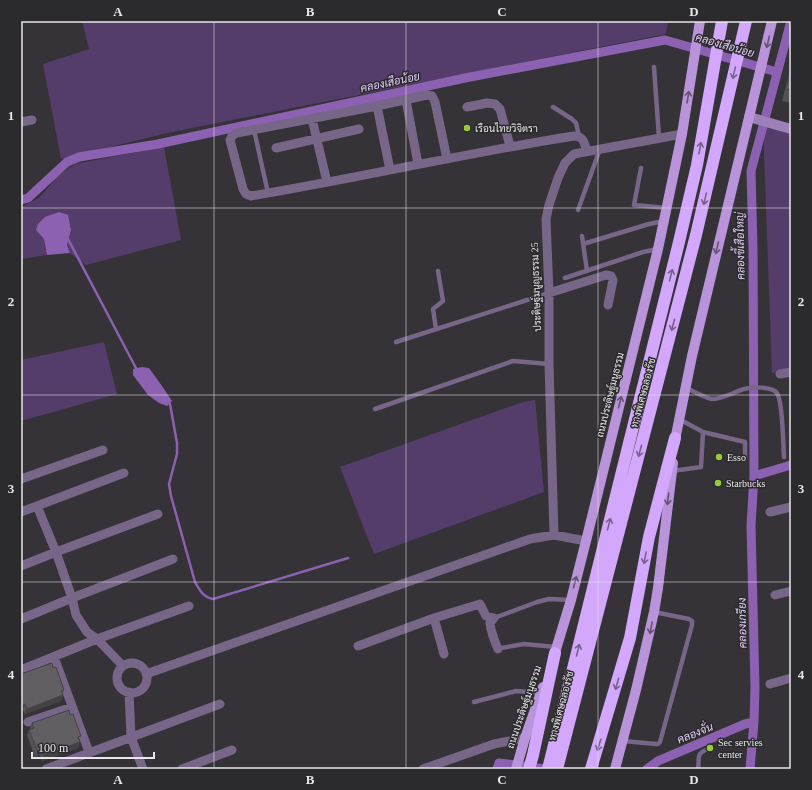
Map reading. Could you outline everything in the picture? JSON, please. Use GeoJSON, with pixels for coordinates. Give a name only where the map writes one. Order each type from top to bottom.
{"type":"FeatureCollection","features":[{"type":"Feature","properties":{"kind":"highway","name":"ทางพิเศษฉลองรัช"},"geometry":{"type":"LineString","coordinates":[[548,769],[683,226],[698,158],[722,21]]}},
{"type":"Feature","properties":{"kind":"highway","name":"ทางพิเศษฉลองรัช"},"geometry":{"type":"LineString","coordinates":[[557,769],[696,235],[746,21]]}},
{"type":"Feature","properties":{"kind":"highway"},"geometry":{"type":"LineString","coordinates":[[591,769],[630,638],[649,537],[675,438]]}},
{"type":"Feature","properties":{"kind":"highway"},"geometry":{"type":"LineString","coordinates":[[529,769],[556,650]]}},
{"type":"Feature","properties":{"kind":"main road","name":"ถนนประดิษฐ์มนูธรรม"},"geometry":{"type":"LineString","coordinates":[[516,769],[525,738],[556,650],[571,600],[668,208],[682,134],[700,21]]}},
{"type":"Feature","properties":{"kind":"main road"},"geometry":{"type":"LineString","coordinates":[[615,769],[636,690],[654,612],[659,581],[675,438],[685,388],[701,317],[759,120],[760,74],[772,21]]}},
{"type":"Feature","properties":{"kind":"street"},"geometry":{"type":"LineString","coordinates":[[447,159],[435,102],[432,96],[238,133],[232,136],[230,140],[243,189],[246,194],[251,196],[447,159],[510,146],[574,136],[579,136],[583,140],[587,151]]}},
{"type":"Feature","properties":{"kind":"street"},"geometry":{"type":"LineString","coordinates":[[406,100],[418,164]]}},
{"type":"Feature","properties":{"kind":"street"},"geometry":{"type":"LineString","coordinates":[[467,107],[487,103],[495,104],[500,109],[510,146]]}},
{"type":"Feature","properties":{"kind":"street"},"geometry":{"type":"LineString","coordinates":[[377,106],[390,170]]}},
{"type":"Feature","properties":{"kind":"street"},"geometry":{"type":"LineString","coordinates":[[312,119],[327,182]]}},
{"type":"Feature","properties":{"kind":"street"},"geometry":{"type":"LineString","coordinates":[[21,122],[32,120]]}},
{"type":"Feature","properties":{"kind":"street"},"geometry":{"type":"LineString","coordinates":[[759,120],[791,129]]}},
{"type":"Feature","properties":{"kind":"street"},"geometry":{"type":"LineString","coordinates":[[276,148],[359,129]]}},
{"type":"Feature","properties":{"kind":"street","name":"ประดิษฐ์มนูญธรรม 25"},"geometry":{"type":"LineString","coordinates":[[554,536],[549,364],[549,293],[545,232],[549,204],[565,163],[574,154],[682,134]]}},
{"type":"Feature","properties":{"kind":"street"},"geometry":{"type":"LineString","coordinates":[[549,293],[606,275],[611,276],[613,280],[608,305]]}},
{"type":"Feature","properties":{"kind":"street"},"geometry":{"type":"LineString","coordinates":[[780,374],[791,372]]}},
{"type":"Feature","properties":{"kind":"street"},"geometry":{"type":"LineString","coordinates":[[21,479],[104,450]]}},
{"type":"Feature","properties":{"kind":"street"},"geometry":{"type":"LineString","coordinates":[[21,512],[124,473]]}},
{"type":"Feature","properties":{"kind":"street"},"geometry":{"type":"LineString","coordinates":[[37,506],[56,552],[72,598],[76,616],[87,632],[123,666]]}},
{"type":"Feature","properties":{"kind":"street"},"geometry":{"type":"LineString","coordinates":[[770,512],[791,507]]}},
{"type":"Feature","properties":{"kind":"street"},"geometry":{"type":"LineString","coordinates":[[21,566],[158,514]]}},
{"type":"Feature","properties":{"kind":"street"},"geometry":{"type":"LineString","coordinates":[[146,674],[530,539],[554,536],[586,541]]}},
{"type":"Feature","properties":{"kind":"street"},"geometry":{"type":"LineString","coordinates":[[21,618],[173,559]]}},
{"type":"Feature","properties":{"kind":"street"},"geometry":{"type":"LineString","coordinates":[[775,594],[791,591]]}},
{"type":"Feature","properties":{"kind":"street"},"geometry":{"type":"LineString","coordinates":[[358,646],[434,618],[480,604],[486,616],[494,618],[490,623],[491,632],[499,648]]}},
{"type":"Feature","properties":{"kind":"street"},"geometry":{"type":"LineString","coordinates":[[21,670],[189,606]]}},
{"type":"Feature","properties":{"kind":"street"},"geometry":{"type":"LineString","coordinates":[[434,618],[444,654]]}},
{"type":"Feature","properties":{"kind":"street"},"geometry":{"type":"LineString","coordinates":[[54,657],[89,752]]}},
{"type":"Feature","properties":{"kind":"street"},"geometry":{"type":"LineString","coordinates":[[132,663],[141,666],[144,670],[146,674],[145,684],[138,691],[129,692],[120,688],[117,679],[119,669],[123,666],[132,663]]}},
{"type":"Feature","properties":{"kind":"street"},"geometry":{"type":"LineString","coordinates":[[770,684],[791,678]]}},
{"type":"Feature","properties":{"kind":"street"},"geometry":{"type":"LineString","coordinates":[[129,692],[131,737],[143,769]]}},
{"type":"Feature","properties":{"kind":"street"},"geometry":{"type":"LineString","coordinates":[[46,769],[220,704]]}},
{"type":"Feature","properties":{"kind":"street"},"geometry":{"type":"LineString","coordinates":[[28,722],[72,707]]}},
{"type":"Feature","properties":{"kind":"street"},"geometry":{"type":"LineString","coordinates":[[423,769],[494,744],[525,738]]}},
{"type":"Feature","properties":{"kind":"street"},"geometry":{"type":"LineString","coordinates":[[182,769],[232,750]]}},
{"type":"Feature","properties":{"kind":"lane"},"geometry":{"type":"LineString","coordinates":[[654,68],[659,138]]}},
{"type":"Feature","properties":{"kind":"lane"},"geometry":{"type":"LineString","coordinates":[[553,106],[576,123],[579,136]]}},
{"type":"Feature","properties":{"kind":"lane"},"geometry":{"type":"LineString","coordinates":[[254,130],[268,193]]}},
{"type":"Feature","properties":{"kind":"lane"},"geometry":{"type":"LineString","coordinates":[[578,210],[600,149]]}},
{"type":"Feature","properties":{"kind":"lane"},"geometry":{"type":"LineString","coordinates":[[641,168],[634,205],[668,208]]}},
{"type":"Feature","properties":{"kind":"lane"},"geometry":{"type":"LineString","coordinates":[[584,244],[649,224],[664,221]]}},
{"type":"Feature","properties":{"kind":"lane"},"geometry":{"type":"LineString","coordinates":[[582,236],[587,271]]}},
{"type":"Feature","properties":{"kind":"lane"},"geometry":{"type":"LineString","coordinates":[[565,278],[658,248]]}},
{"type":"Feature","properties":{"kind":"lane"},"geometry":{"type":"LineString","coordinates":[[436,329],[433,309],[443,301],[438,271]]}},
{"type":"Feature","properties":{"kind":"lane"},"geometry":{"type":"LineString","coordinates":[[396,342],[549,293]]}},
{"type":"Feature","properties":{"kind":"lane"},"geometry":{"type":"LineString","coordinates":[[374,409],[513,362],[549,364]]}},
{"type":"Feature","properties":{"kind":"lane"},"geometry":{"type":"LineString","coordinates":[[685,388],[711,399],[731,395],[745,389],[768,388],[773,390],[777,393],[781,404],[784,457]]}},
{"type":"Feature","properties":{"kind":"lane"},"geometry":{"type":"LineString","coordinates":[[679,419],[703,432],[745,442],[745,459]]}},
{"type":"Feature","properties":{"kind":"lane"},"geometry":{"type":"LineString","coordinates":[[672,471],[701,467],[703,432]]}},
{"type":"Feature","properties":{"kind":"lane"},"geometry":{"type":"LineString","coordinates":[[494,618],[549,599],[571,600]]}},
{"type":"Feature","properties":{"kind":"lane"},"geometry":{"type":"LineString","coordinates":[[622,741],[656,744],[660,742],[692,621],[689,619],[654,612]]}},
{"type":"Feature","properties":{"kind":"lane"},"geometry":{"type":"LineString","coordinates":[[499,648],[524,644],[556,650]]}},
{"type":"Feature","properties":{"kind":"lane"},"geometry":{"type":"LineString","coordinates":[[474,702],[516,691],[541,693]]}},
{"type":"Feature","properties":{"kind":"lane"},"geometry":{"type":"LineString","coordinates":[[698,769],[699,755],[708,749]]}},
{"type":"Feature","properties":{"kind":"shaded area"},"geometry":{"type":"Polygon","coordinates":[[[82,21],[668,21],[666,34],[167,133],[61,159],[43,64],[89,49],[82,21]]]}},
{"type":"Feature","properties":{"kind":"shaded area"},"geometry":{"type":"Polygon","coordinates":[[[763,125],[791,129],[791,369],[772,373],[763,125]]]}},
{"type":"Feature","properties":{"kind":"shaded area"},"geometry":{"type":"Polygon","coordinates":[[[164,147],[181,240],[86,265],[70,253],[67,244],[71,230],[36,230],[44,239],[47,255],[21,259],[21,207],[39,198],[59,175],[75,164],[164,147]]]}},
{"type":"Feature","properties":{"kind":"shaded area"},"geometry":{"type":"Polygon","coordinates":[[[59,212],[68,215],[71,230],[67,245],[70,253],[47,255],[44,239],[36,230],[38,224],[45,217],[59,212]]]}},
{"type":"Feature","properties":{"kind":"shaded area"},"geometry":{"type":"Polygon","coordinates":[[[104,342],[117,394],[21,421],[21,360],[104,342]]]}},
{"type":"Feature","properties":{"kind":"shaded area"},"geometry":{"type":"Polygon","coordinates":[[[142,367],[149,368],[172,401],[167,406],[159,403],[148,395],[133,375],[133,369],[142,367]]]}},
{"type":"Feature","properties":{"kind":"shaded area"},"geometry":{"type":"Polygon","coordinates":[[[535,400],[544,492],[374,554],[340,467],[523,402],[535,400]]]}},
{"type":"Feature","properties":{"kind":"building"},"geometry":{"type":"Polygon","coordinates":[[[791,71],[791,90],[786,89],[791,71]]]}},
{"type":"Feature","properties":{"kind":"building"},"geometry":{"type":"Polygon","coordinates":[[[52,663],[53,668],[56,667],[64,690],[61,691],[63,695],[27,709],[25,704],[21,705],[21,674],[52,663]]]}},
{"type":"Feature","properties":{"kind":"building"},"geometry":{"type":"Polygon","coordinates":[[[69,710],[70,715],[73,714],[81,736],[78,737],[80,742],[44,755],[42,750],[38,752],[29,730],[34,728],[32,723],[69,710]]]}},
{"type":"Feature","properties":{"kind":"waterway","name":"คลองขี้เสือใหญ่"},"geometry":{"type":"LineString","coordinates":[[750,769],[755,687],[751,526],[754,476],[753,248],[751,171],[791,21]]}},
{"type":"Feature","properties":{"kind":"waterway","name":"คลองเสือน้อย"},"geometry":{"type":"LineString","coordinates":[[21,200],[28,198],[67,162],[79,157],[158,144],[465,78],[665,40],[777,72]]}},
{"type":"Feature","properties":{"kind":"waterway"},"geometry":{"type":"LineString","coordinates":[[68,239],[137,370]]}},
{"type":"Feature","properties":{"kind":"waterway"},"geometry":{"type":"LineString","coordinates":[[168,402],[170,404],[177,443],[177,454],[169,484],[171,496],[195,582],[204,595],[213,599],[348,558]]}},
{"type":"Feature","properties":{"kind":"waterway"},"geometry":{"type":"LineString","coordinates":[[754,476],[791,465]]}},
{"type":"Feature","properties":{"kind":"waterway","name":"คลองจั่น"},"geometry":{"type":"LineString","coordinates":[[647,769],[658,761],[745,724],[754,722]]}},
{"type":"Feature","properties":{"kind":"waterway","name":"คลองจั่น"},"geometry":{"type":"LineString","coordinates":[[497,769],[499,763],[546,769]]}},
{"type":"Feature","properties":{"kind":"place","name":"เรือนไทยวิจิตรา"},"geometry":{"type":"Point","coordinates":[467,128]}},
{"type":"Feature","properties":{"kind":"place","name":"Esso"},"geometry":{"type":"Point","coordinates":[719,457]}},
{"type":"Feature","properties":{"kind":"place","name":"Starbucks"},"geometry":{"type":"Point","coordinates":[718,483]}},
{"type":"Feature","properties":{"kind":"place","name":"Sec servies center"},"geometry":{"type":"Point","coordinates":[710,748]}},
{"type":"Feature","properties":{"kind":"water label","name":"คลองเกรียง"},"geometry":{"type":"Point","coordinates":[742,623]}}]}
